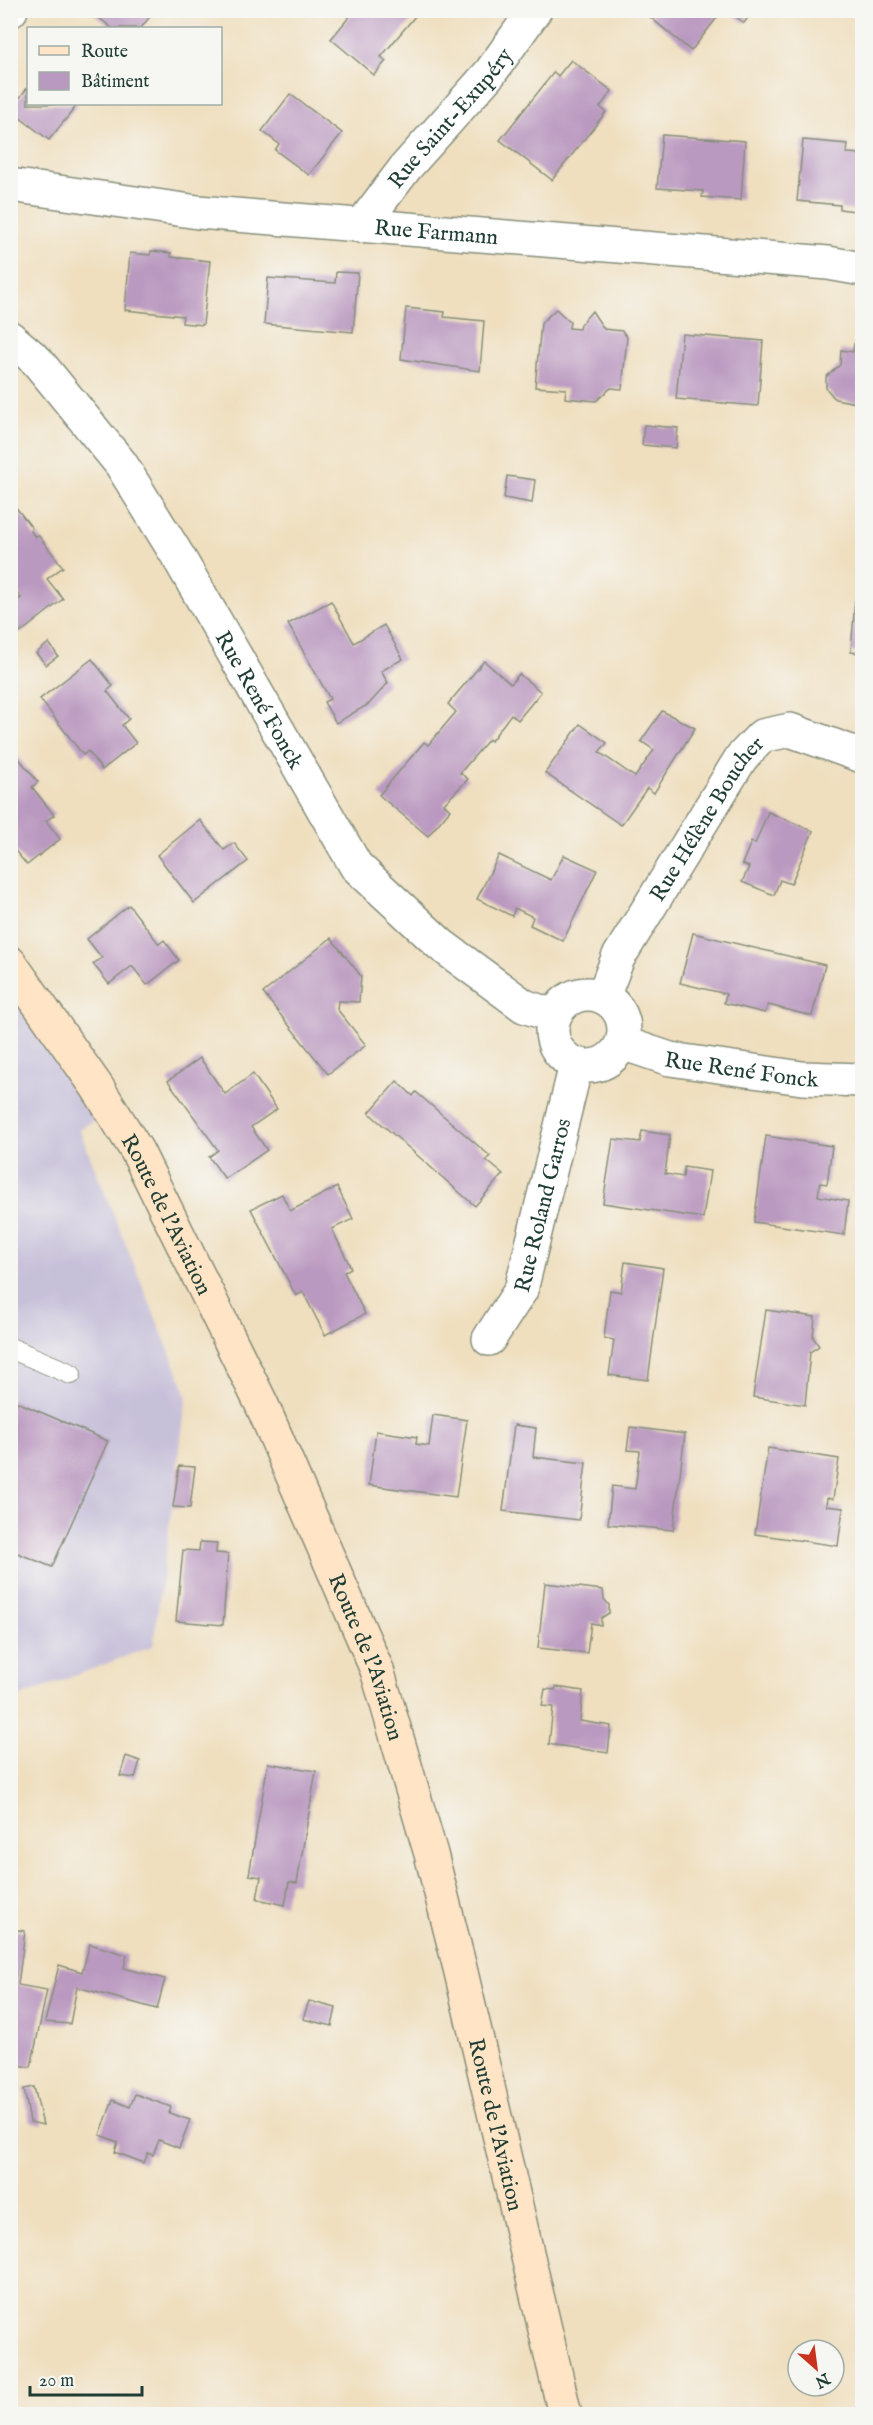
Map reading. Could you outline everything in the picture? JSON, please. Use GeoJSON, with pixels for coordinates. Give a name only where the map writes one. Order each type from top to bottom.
{"type":"FeatureCollection","features":[{"type":"Feature","properties":{"kind":"street","name":"Rue Saint-Exupéry"},"geometry":{"type":"LineString","coordinates":[[362,226],[406,167],[490,73],[535,10]]}},
{"type":"Feature","properties":{"kind":"street","name":"Rue Farmann"},"geometry":{"type":"LineString","coordinates":[[10,185],[198,212],[828,263],[862,269]]}},
{"type":"Feature","properties":{"kind":"street","name":"Rue René Fonck"},"geometry":{"type":"LineString","coordinates":[[10,338],[37,361],[121,464],[180,558],[356,866],[441,945],[524,1006],[554,1016]]}},
{"type":"Feature","properties":{"kind":"street","name":"Rue Hélène Boucher"},"geometry":{"type":"LineString","coordinates":[[603,997],[624,948],[741,758],[762,736],[790,730],[862,756]]}},
{"type":"Feature","properties":{"kind":"street","name":"Route de l'Aviation"},"geometry":{"type":"LineString","coordinates":[[10,963],[97,1087],[137,1151],[262,1405],[376,1670],[431,1854],[565,2415]]}},
{"type":"Feature","properties":{"kind":"street"},"geometry":{"type":"LineString","coordinates":[[589,994],[603,997],[615,1005],[622,1016],[625,1030],[622,1043],[612,1058],[595,1066],[576,1065],[557,1051],[552,1034],[554,1016],[562,1004],[574,996],[589,994]]}},
{"type":"Feature","properties":{"kind":"street","name":"Rue René Fonck"},"geometry":{"type":"LineString","coordinates":[[622,1043],[670,1059],[802,1078],[862,1080]]}},
{"type":"Feature","properties":{"kind":"street","name":"Rue Roland Garros"},"geometry":{"type":"LineString","coordinates":[[489,1339],[521,1290],[576,1065]]}},
{"type":"Feature","properties":{"kind":"lane"},"geometry":{"type":"LineString","coordinates":[[10,1348],[71,1374]]}},
{"type":"Feature","properties":{"kind":"shaded area"},"geometry":{"type":"Polygon","coordinates":[[[10,981],[103,1116],[79,1129],[187,1395],[153,1646],[11,1700],[10,981]]]}},
{"type":"Feature","properties":{"kind":"building"},"geometry":{"type":"Polygon","coordinates":[[[89,10],[155,10],[142,27],[111,27],[89,10]]]}},
{"type":"Feature","properties":{"kind":"building"},"geometry":{"type":"Polygon","coordinates":[[[355,10],[410,10],[416,15],[381,57],[386,61],[374,75],[331,39],[355,10]]]}},
{"type":"Feature","properties":{"kind":"building"},"geometry":{"type":"Polygon","coordinates":[[[655,10],[723,10],[691,51],[650,17],[655,10]]]}},
{"type":"Feature","properties":{"kind":"building"},"geometry":{"type":"Polygon","coordinates":[[[728,10],[754,10],[744,23],[728,10]]]}},
{"type":"Feature","properties":{"kind":"building"},"geometry":{"type":"Polygon","coordinates":[[[571,60],[612,91],[600,107],[606,112],[552,180],[500,140],[554,72],[558,76],[571,60]]]}},
{"type":"Feature","properties":{"kind":"building"},"geometry":{"type":"Polygon","coordinates":[[[27,88],[27,105],[77,105],[49,140],[10,110],[27,88]]]}},
{"type":"Feature","properties":{"kind":"building"},"geometry":{"type":"Polygon","coordinates":[[[290,94],[342,133],[309,175],[275,150],[279,144],[262,131],[290,94]]]}},
{"type":"Feature","properties":{"kind":"building"},"geometry":{"type":"Polygon","coordinates":[[[662,135],[745,141],[741,200],[702,197],[703,191],[657,188],[662,135]]]}},
{"type":"Feature","properties":{"kind":"building"},"geometry":{"type":"Polygon","coordinates":[[[803,140],[848,144],[847,153],[862,154],[862,212],[840,209],[840,205],[797,201],[803,140]]]}},
{"type":"Feature","properties":{"kind":"building"},"geometry":{"type":"Polygon","coordinates":[[[151,251],[171,253],[171,257],[210,261],[203,325],[182,323],[183,316],[125,310],[130,253],[150,255],[151,251]]]}},
{"type":"Feature","properties":{"kind":"building"},"geometry":{"type":"Polygon","coordinates":[[[336,272],[358,273],[353,332],[264,324],[268,278],[335,283],[336,272]]]}},
{"type":"Feature","properties":{"kind":"building"},"geometry":{"type":"Polygon","coordinates":[[[406,308],[445,312],[444,317],[484,321],[480,371],[401,359],[406,308]]]}},
{"type":"Feature","properties":{"kind":"building"},"geometry":{"type":"Polygon","coordinates":[[[556,309],[570,322],[569,328],[579,329],[592,311],[604,329],[622,331],[627,337],[622,389],[611,388],[596,401],[565,398],[566,389],[535,387],[541,323],[556,309]]]}},
{"type":"Feature","properties":{"kind":"building"},"geometry":{"type":"Polygon","coordinates":[[[682,334],[763,341],[758,406],[676,399],[682,334]]]}},
{"type":"Feature","properties":{"kind":"building"},"geometry":{"type":"Polygon","coordinates":[[[854,344],[862,345],[862,404],[835,399],[826,388],[826,377],[840,365],[841,350],[853,352],[854,344]]]}},
{"type":"Feature","properties":{"kind":"building"},"geometry":{"type":"Polygon","coordinates":[[[644,425],[678,428],[676,448],[642,445],[644,425]]]}},
{"type":"Feature","properties":{"kind":"building"},"geometry":{"type":"Polygon","coordinates":[[[507,476],[535,480],[532,503],[504,498],[507,476]]]}},
{"type":"Feature","properties":{"kind":"building"},"geometry":{"type":"Polygon","coordinates":[[[14,505],[32,528],[30,530],[35,537],[38,535],[63,567],[47,579],[63,599],[20,633],[10,621],[10,606],[21,598],[10,584],[10,507],[14,505]]]}},
{"type":"Feature","properties":{"kind":"building"},"geometry":{"type":"Polygon","coordinates":[[[331,601],[354,643],[384,625],[403,659],[381,671],[388,683],[369,704],[336,723],[324,702],[330,699],[288,624],[331,601]]]}},
{"type":"Feature","properties":{"kind":"building"},"geometry":{"type":"Polygon","coordinates":[[[855,601],[862,601],[862,653],[851,652],[855,601]]]}},
{"type":"Feature","properties":{"kind":"building"},"geometry":{"type":"Polygon","coordinates":[[[49,643],[58,656],[46,665],[36,653],[49,643]]]}},
{"type":"Feature","properties":{"kind":"building"},"geometry":{"type":"Polygon","coordinates":[[[92,659],[113,686],[107,691],[129,719],[122,725],[136,743],[102,770],[88,751],[83,755],[40,699],[92,659]]]}},
{"type":"Feature","properties":{"kind":"building"},"geometry":{"type":"Polygon","coordinates":[[[484,661],[511,684],[519,674],[541,692],[518,720],[511,714],[491,741],[489,739],[460,773],[468,779],[444,804],[450,810],[428,836],[379,795],[424,742],[428,745],[456,712],[448,704],[484,661]]]}},
{"type":"Feature","properties":{"kind":"building"},"geometry":{"type":"Polygon","coordinates":[[[662,711],[695,728],[654,793],[647,788],[621,825],[545,773],[580,724],[607,743],[599,752],[635,777],[654,750],[641,741],[662,711]]]}},
{"type":"Feature","properties":{"kind":"building"},"geometry":{"type":"Polygon","coordinates":[[[16,755],[38,782],[32,787],[54,815],[46,821],[60,839],[27,865],[12,847],[10,849],[10,759],[16,755]]]}},
{"type":"Feature","properties":{"kind":"building"},"geometry":{"type":"Polygon","coordinates":[[[768,812],[813,831],[791,884],[780,880],[774,895],[742,882],[749,867],[742,864],[751,842],[755,844],[768,812]]]}},
{"type":"Feature","properties":{"kind":"building"},"geometry":{"type":"Polygon","coordinates":[[[200,820],[224,850],[234,843],[248,861],[194,903],[157,855],[200,820]]]}},
{"type":"Feature","properties":{"kind":"building"},"geometry":{"type":"Polygon","coordinates":[[[499,855],[551,880],[564,855],[597,870],[563,941],[530,925],[533,917],[515,908],[512,916],[477,899],[499,855]]]}},
{"type":"Feature","properties":{"kind":"building"},"geometry":{"type":"Polygon","coordinates":[[[129,905],[159,944],[164,940],[179,960],[147,985],[132,966],[109,984],[93,964],[102,958],[87,939],[129,905]]]}},
{"type":"Feature","properties":{"kind":"building"},"geometry":{"type":"Polygon","coordinates":[[[693,933],[825,965],[812,1016],[768,1005],[765,1013],[724,1003],[726,994],[680,983],[693,933]]]}},
{"type":"Feature","properties":{"kind":"building"},"geometry":{"type":"Polygon","coordinates":[[[331,938],[361,976],[359,1002],[338,1001],[337,1009],[366,1045],[328,1074],[263,993],[331,938]]]}},
{"type":"Feature","properties":{"kind":"building"},"geometry":{"type":"Polygon","coordinates":[[[200,1058],[225,1094],[253,1074],[277,1109],[251,1127],[267,1150],[225,1179],[209,1157],[218,1150],[168,1081],[200,1058]]]}},
{"type":"Feature","properties":{"kind":"building"},"geometry":{"type":"Polygon","coordinates":[[[397,1081],[413,1096],[416,1092],[490,1156],[486,1160],[503,1174],[475,1206],[369,1113],[397,1081]]]}},
{"type":"Feature","properties":{"kind":"building"},"geometry":{"type":"Polygon","coordinates":[[[642,1131],[670,1135],[665,1174],[683,1177],[684,1167],[710,1171],[703,1218],[603,1203],[613,1139],[640,1142],[642,1131]]]}},
{"type":"Feature","properties":{"kind":"building"},"geometry":{"type":"Polygon","coordinates":[[[766,1136],[832,1146],[827,1184],[820,1183],[818,1196],[848,1201],[844,1235],[754,1222],[766,1136]]]}},
{"type":"Feature","properties":{"kind":"building"},"geometry":{"type":"Polygon","coordinates":[[[337,1187],[353,1219],[332,1229],[351,1268],[344,1272],[365,1314],[325,1335],[303,1292],[296,1296],[251,1209],[282,1194],[290,1211],[337,1187]]]}},
{"type":"Feature","properties":{"kind":"building"},"geometry":{"type":"Polygon","coordinates":[[[625,1262],[663,1268],[648,1380],[609,1375],[614,1340],[604,1338],[610,1290],[621,1292],[625,1262]]]}},
{"type":"Feature","properties":{"kind":"building"},"geometry":{"type":"Polygon","coordinates":[[[766,1310],[815,1317],[813,1337],[819,1346],[810,1352],[805,1405],[753,1397],[766,1310]]]}},
{"type":"Feature","properties":{"kind":"building"},"geometry":{"type":"Polygon","coordinates":[[[10,1399],[108,1441],[52,1567],[10,1550],[10,1399]]]}},
{"type":"Feature","properties":{"kind":"building"},"geometry":{"type":"Polygon","coordinates":[[[433,1415],[467,1420],[456,1497],[369,1485],[376,1431],[417,1437],[416,1444],[429,1446],[433,1415]]]}},
{"type":"Feature","properties":{"kind":"building"},"geometry":{"type":"Polygon","coordinates":[[[514,1425],[536,1428],[533,1457],[586,1463],[579,1520],[503,1511],[514,1425]]]}},
{"type":"Feature","properties":{"kind":"building"},"geometry":{"type":"Polygon","coordinates":[[[630,1427],[685,1434],[673,1530],[608,1524],[612,1486],[635,1489],[640,1451],[627,1450],[630,1427]]]}},
{"type":"Feature","properties":{"kind":"building"},"geometry":{"type":"Polygon","coordinates":[[[768,1448],[839,1459],[833,1499],[827,1498],[826,1506],[843,1508],[838,1546],[755,1534],[768,1448]]]}},
{"type":"Feature","properties":{"kind":"building"},"geometry":{"type":"Polygon","coordinates":[[[179,1466],[195,1467],[190,1508],[173,1507],[179,1466]]]}},
{"type":"Feature","properties":{"kind":"building"},"geometry":{"type":"Polygon","coordinates":[[[200,1542],[217,1543],[216,1553],[228,1554],[223,1625],[176,1621],[183,1550],[199,1551],[200,1542]]]}},
{"type":"Feature","properties":{"kind":"building"},"geometry":{"type":"Polygon","coordinates":[[[545,1583],[603,1590],[604,1599],[609,1605],[609,1613],[601,1618],[601,1625],[591,1623],[587,1653],[538,1648],[545,1583]]]}},
{"type":"Feature","properties":{"kind":"building"},"geometry":{"type":"Polygon","coordinates":[[[556,1687],[583,1691],[580,1721],[611,1726],[608,1753],[549,1744],[553,1707],[542,1706],[545,1689],[555,1690],[556,1687]]]}},
{"type":"Feature","properties":{"kind":"building"},"geometry":{"type":"Polygon","coordinates":[[[126,1756],[140,1761],[135,1778],[120,1776],[126,1756]]]}},
{"type":"Feature","properties":{"kind":"building"},"geometry":{"type":"Polygon","coordinates":[[[268,1763],[316,1771],[297,1883],[289,1882],[285,1905],[257,1899],[261,1877],[249,1875],[268,1763]]]}},
{"type":"Feature","properties":{"kind":"building"},"geometry":{"type":"Polygon","coordinates":[[[10,1929],[25,1931],[18,1985],[47,1990],[31,2067],[10,2064],[10,1929]]]}},
{"type":"Feature","properties":{"kind":"building"},"geometry":{"type":"Polygon","coordinates":[[[90,1944],[127,1955],[124,1968],[165,1979],[157,2009],[77,1987],[70,2024],[45,2022],[59,1965],[82,1972],[90,1944]]]}},
{"type":"Feature","properties":{"kind":"building"},"geometry":{"type":"Polygon","coordinates":[[[309,2001],[336,2008],[332,2026],[303,2019],[309,2001]]]}},
{"type":"Feature","properties":{"kind":"building"},"geometry":{"type":"Polygon","coordinates":[[[34,2087],[43,2125],[30,2122],[24,2089],[34,2087]]]}},
{"type":"Feature","properties":{"kind":"building"},"geometry":{"type":"Polygon","coordinates":[[[135,2094],[171,2107],[169,2113],[190,2120],[179,2148],[159,2140],[153,2155],[148,2153],[144,2163],[115,2152],[118,2142],[100,2135],[113,2100],[130,2107],[135,2094]]]}}]}
